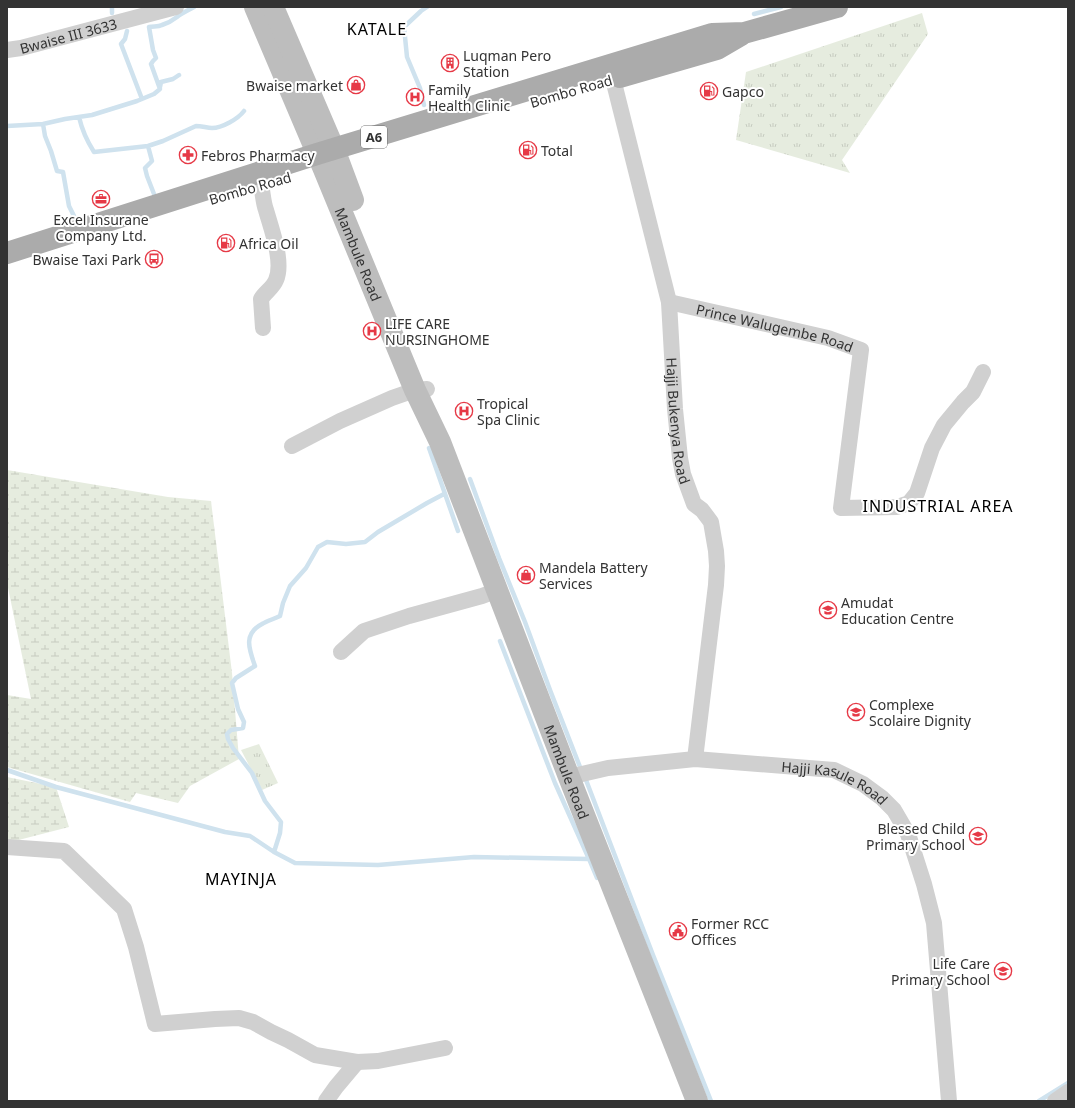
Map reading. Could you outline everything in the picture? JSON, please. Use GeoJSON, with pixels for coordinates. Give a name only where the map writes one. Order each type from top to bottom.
{"type":"FeatureCollection","features":[{"type":"Feature","properties":{"kind":"main road","name":"Bombo Road"},"geometry":{"type":"LineString","coordinates":[[7,253],[328,158],[712,34],[744,33],[837,7]]}},
{"type":"Feature","properties":{"kind":"main road","name":"Bombo Road"},"geometry":{"type":"LineString","coordinates":[[7,266],[180,209],[261,185],[328,158],[493,114],[717,49],[744,33]]}},
{"type":"Feature","properties":{"kind":"street","name":"Bwaise III 3633"},"geometry":{"type":"LineString","coordinates":[[7,50],[21,48],[176,7]]}},
{"type":"Feature","properties":{"kind":"street"},"geometry":{"type":"LineString","coordinates":[[255,7],[328,158]]}},
{"type":"Feature","properties":{"kind":"street"},"geometry":{"type":"LineString","coordinates":[[273,7],[328,158]]}},
{"type":"Feature","properties":{"kind":"street","name":"Hajji Bukenya Road"},"geometry":{"type":"LineString","coordinates":[[613,79],[669,302],[675,409],[683,474],[694,504],[702,510],[711,522],[716,551],[716,585],[694,759]]}},
{"type":"Feature","properties":{"kind":"street","name":"Mambule Road"},"geometry":{"type":"LineString","coordinates":[[328,158],[421,389],[569,777],[697,1101]]}},
{"type":"Feature","properties":{"kind":"street"},"geometry":{"type":"LineString","coordinates":[[261,185],[265,209],[274,237],[278,263],[277,279],[271,289],[261,299],[263,328]]}},
{"type":"Feature","properties":{"kind":"street","name":"Prince Walugembe Road"},"geometry":{"type":"LineString","coordinates":[[669,302],[828,338],[861,350],[841,508],[898,507],[909,503],[917,493],[932,448],[944,425],[962,402],[973,392],[984,372]]}},
{"type":"Feature","properties":{"kind":"street"},"geometry":{"type":"LineString","coordinates":[[292,446],[340,421],[392,398],[421,389]]}},
{"type":"Feature","properties":{"kind":"street"},"geometry":{"type":"LineString","coordinates":[[342,652],[364,631],[498,590]]}},
{"type":"Feature","properties":{"kind":"street","name":"Hajji Kasule Road"},"geometry":{"type":"LineString","coordinates":[[569,777],[608,768],[694,759],[834,770],[863,784],[882,798],[894,810],[908,834],[924,884],[934,924],[948,1101]]}},
{"type":"Feature","properties":{"kind":"street"},"geometry":{"type":"LineString","coordinates":[[7,847],[64,851],[124,909],[136,947],[155,1024],[215,1018],[239,1018],[253,1022],[315,1055],[357,1062],[378,1061],[445,1048]]}},
{"type":"Feature","properties":{"kind":"street"},"geometry":{"type":"LineString","coordinates":[[326,1101],[357,1062]]}},
{"type":"Feature","properties":{"kind":"street"},"geometry":{"type":"LineString","coordinates":[[1055,1101],[1068,1092]]}},
{"type":"Feature","properties":{"kind":"green space"},"geometry":{"type":"Polygon","coordinates":[[[922,13],[928,34],[842,160],[850,173],[736,140],[746,72],[922,13]]]}},
{"type":"Feature","properties":{"kind":"green space"},"geometry":{"type":"Polygon","coordinates":[[[7,470],[168,497],[211,501],[232,673],[239,759],[190,786],[178,803],[136,793],[130,802],[7,767],[7,695],[31,699],[7,583],[7,470]]]}},
{"type":"Feature","properties":{"kind":"green space"},"geometry":{"type":"Polygon","coordinates":[[[259,744],[278,783],[262,790],[241,750],[259,744]]]}},
{"type":"Feature","properties":{"kind":"green space"},"geometry":{"type":"Polygon","coordinates":[[[7,777],[56,787],[69,827],[7,843],[7,777]]]}},
{"type":"Feature","properties":{"kind":"waterway"},"geometry":{"type":"LineString","coordinates":[[112,7],[112,13]]}},
{"type":"Feature","properties":{"kind":"waterway"},"geometry":{"type":"LineString","coordinates":[[7,126],[43,124],[92,115],[154,94],[160,89],[151,64],[156,58],[149,27],[168,23],[194,7]]}},
{"type":"Feature","properties":{"kind":"waterway"},"geometry":{"type":"LineString","coordinates":[[424,105],[420,88],[407,57],[404,27],[427,7]]}},
{"type":"Feature","properties":{"kind":"waterway"},"geometry":{"type":"LineString","coordinates":[[754,14],[781,7]]}},
{"type":"Feature","properties":{"kind":"waterway"},"geometry":{"type":"LineString","coordinates":[[127,31],[125,39],[121,44],[142,99]]}},
{"type":"Feature","properties":{"kind":"waterway"},"geometry":{"type":"LineString","coordinates":[[160,87],[161,82],[173,79],[179,75]]}},
{"type":"Feature","properties":{"kind":"waterway"},"geometry":{"type":"LineString","coordinates":[[79,117],[85,135],[94,152],[148,146],[196,126],[216,128],[234,120],[244,111]]}},
{"type":"Feature","properties":{"kind":"waterway"},"geometry":{"type":"LineString","coordinates":[[43,124],[45,136],[57,171],[63,172],[69,206],[75,218]]}},
{"type":"Feature","properties":{"kind":"waterway"},"geometry":{"type":"LineString","coordinates":[[148,146],[152,161],[145,168],[154,194]]}},
{"type":"Feature","properties":{"kind":"waterway"},"geometry":{"type":"LineString","coordinates":[[429,448],[458,531]]}},
{"type":"Feature","properties":{"kind":"waterway"},"geometry":{"type":"LineString","coordinates":[[470,479],[580,767]]}},
{"type":"Feature","properties":{"kind":"waterway"},"geometry":{"type":"LineString","coordinates":[[274,852],[280,833],[281,822],[265,801],[252,773],[233,748],[227,734],[231,730],[243,728],[244,722],[238,709],[232,683],[236,678],[255,666],[249,642],[252,632],[262,624],[280,616],[283,603],[290,586],[306,568],[318,547],[327,542],[346,544],[365,542],[378,532],[444,494]]}},
{"type":"Feature","properties":{"kind":"waterway"},"geometry":{"type":"LineString","coordinates":[[500,641],[555,783],[589,859]]}},
{"type":"Feature","properties":{"kind":"waterway"},"geometry":{"type":"LineString","coordinates":[[7,770],[56,787],[225,832],[250,836],[274,852],[295,863],[378,865],[474,857],[589,859],[597,878]]}},
{"type":"Feature","properties":{"kind":"waterway"},"geometry":{"type":"LineString","coordinates":[[586,780],[711,1101]]}},
{"type":"Feature","properties":{"kind":"waterway"},"geometry":{"type":"LineString","coordinates":[[1039,1101],[1068,1083]]}},
{"type":"Feature","properties":{"kind":"place","name":"Luqman Pero Station"},"geometry":{"type":"Point","coordinates":[450,63]}},
{"type":"Feature","properties":{"kind":"place","name":"Bwaise market"},"geometry":{"type":"Point","coordinates":[356,85]}},
{"type":"Feature","properties":{"kind":"place","name":"Gapco"},"geometry":{"type":"Point","coordinates":[709,91]}},
{"type":"Feature","properties":{"kind":"place","name":"Family Health Clinic"},"geometry":{"type":"Point","coordinates":[415,97]}},
{"type":"Feature","properties":{"kind":"place","name":"Total"},"geometry":{"type":"Point","coordinates":[528,150]}},
{"type":"Feature","properties":{"kind":"place","name":"Febros Pharmacy"},"geometry":{"type":"Point","coordinates":[188,155]}},
{"type":"Feature","properties":{"kind":"place","name":"Excel Insurane Company Ltd."},"geometry":{"type":"Point","coordinates":[101,199]}},
{"type":"Feature","properties":{"kind":"place","name":"Africa Oil"},"geometry":{"type":"Point","coordinates":[226,243]}},
{"type":"Feature","properties":{"kind":"place","name":"Bwaise Taxi Park"},"geometry":{"type":"Point","coordinates":[154,259]}},
{"type":"Feature","properties":{"kind":"place","name":"LIFE CARE NURSINGHOME"},"geometry":{"type":"Point","coordinates":[372,331]}},
{"type":"Feature","properties":{"kind":"place","name":"Tropical Spa Clinic"},"geometry":{"type":"Point","coordinates":[464,411]}},
{"type":"Feature","properties":{"kind":"place","name":"Mandela Battery Services"},"geometry":{"type":"Point","coordinates":[526,575]}},
{"type":"Feature","properties":{"kind":"place","name":"Amudat Education Centre"},"geometry":{"type":"Point","coordinates":[828,610]}},
{"type":"Feature","properties":{"kind":"place","name":"Complexe Scolaire Dignity"},"geometry":{"type":"Point","coordinates":[856,712]}},
{"type":"Feature","properties":{"kind":"place","name":"Blessed Child Primary School"},"geometry":{"type":"Point","coordinates":[978,836]}},
{"type":"Feature","properties":{"kind":"place","name":"Former RCC Offices"},"geometry":{"type":"Point","coordinates":[678,931]}},
{"type":"Feature","properties":{"kind":"place","name":"Life Care Primary School"},"geometry":{"type":"Point","coordinates":[1003,971]}},
{"type":"Feature","properties":{"kind":"district","name":"KATALE"},"geometry":{"type":"Point","coordinates":[377,29]}},
{"type":"Feature","properties":{"kind":"district","name":"INDUSTRIAL AREA"},"geometry":{"type":"Point","coordinates":[938,506]}},
{"type":"Feature","properties":{"kind":"district","name":"MAYINJA"},"geometry":{"type":"Point","coordinates":[241,879]}}]}
